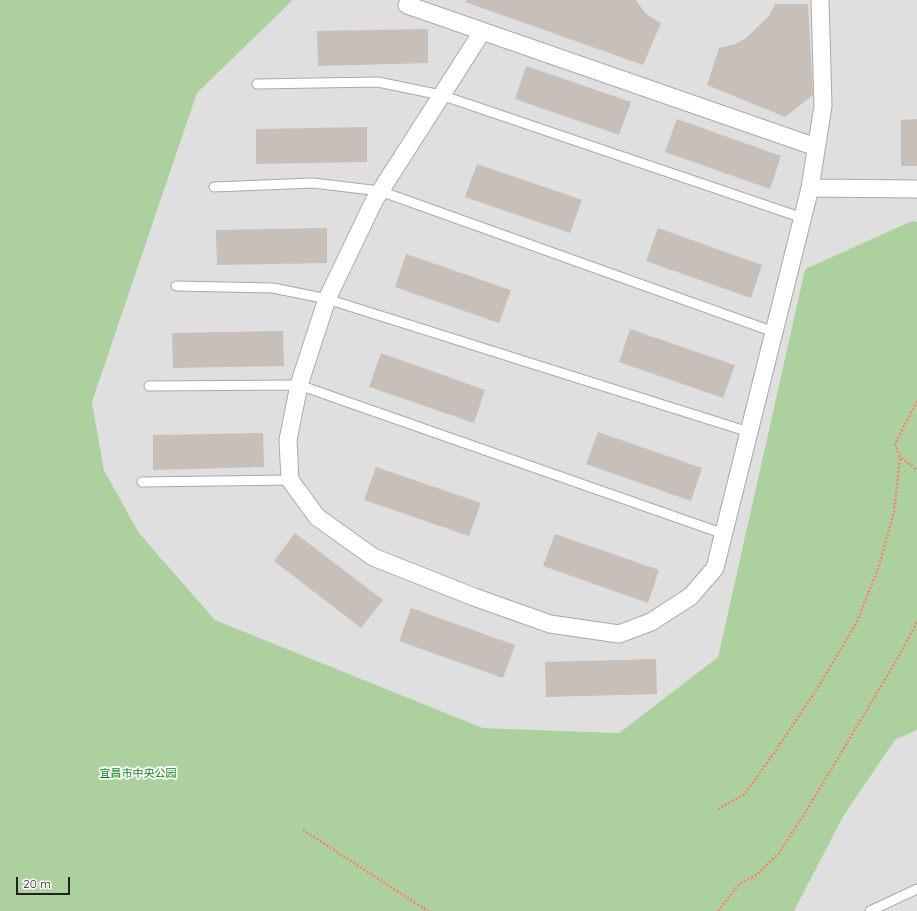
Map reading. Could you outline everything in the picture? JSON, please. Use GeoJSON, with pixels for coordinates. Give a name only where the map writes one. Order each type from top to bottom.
{"type":"FeatureCollection","features":[{"type":"Feature","properties":{"kind":"street"},"geometry":{"type":"LineString","coordinates":[[482,32],[380,191],[327,300],[299,385],[288,440],[290,480],[317,517],[373,557],[474,597],[550,624],[619,634],[651,622],[691,596],[715,568],[810,188],[823,106],[820,0]]}},
{"type":"Feature","properties":{"kind":"street"},"geometry":{"type":"LineString","coordinates":[[407,5],[816,147]]}},
{"type":"Feature","properties":{"kind":"street"},"geometry":{"type":"LineString","coordinates":[[810,188],[917,189]]}},
{"type":"Feature","properties":{"kind":"lane"},"geometry":{"type":"LineString","coordinates":[[257,84],[378,82],[441,95],[803,218]]}},
{"type":"Feature","properties":{"kind":"lane"},"geometry":{"type":"LineString","coordinates":[[214,187],[313,183],[380,191],[774,332]]}},
{"type":"Feature","properties":{"kind":"lane"},"geometry":{"type":"LineString","coordinates":[[176,286],[273,288],[327,300],[749,432]]}},
{"type":"Feature","properties":{"kind":"lane"},"geometry":{"type":"LineString","coordinates":[[149,386],[299,385],[724,534]]}},
{"type":"Feature","properties":{"kind":"lane"},"geometry":{"type":"LineString","coordinates":[[142,482],[290,480]]}},
{"type":"Feature","properties":{"kind":"lane"},"geometry":{"type":"LineString","coordinates":[[870,911],[917,888]]}},
{"type":"Feature","properties":{"kind":"path"},"geometry":{"type":"LineString","coordinates":[[718,809],[745,794],[815,692],[856,624],[878,569],[894,512],[900,457],[895,444],[917,401]]}},
{"type":"Feature","properties":{"kind":"path"},"geometry":{"type":"LineString","coordinates":[[900,457],[917,470]]}},
{"type":"Feature","properties":{"kind":"path"},"geometry":{"type":"LineString","coordinates":[[718,911],[740,883],[755,876],[779,852],[821,786],[917,622]]}},
{"type":"Feature","properties":{"kind":"path"},"geometry":{"type":"LineString","coordinates":[[303,830],[428,911]]}},
{"type":"Feature","properties":{"kind":"shaded area"},"geometry":{"type":"Polygon","coordinates":[[[293,0],[917,0],[917,222],[912,221],[805,269],[718,657],[619,733],[483,728],[215,620],[139,533],[104,470],[92,402],[197,93],[293,0]]]}},
{"type":"Feature","properties":{"kind":"shaded area"},"geometry":{"type":"Polygon","coordinates":[[[917,730],[917,911],[794,911],[844,815],[895,740],[917,730]]]}},
{"type":"Feature","properties":{"kind":"green space","name":"宜昌市中央公园"},"geometry":{"type":"Polygon","coordinates":[[[0,0],[293,0],[197,93],[92,402],[104,470],[139,533],[215,620],[483,728],[619,733],[718,657],[805,269],[912,221],[917,222],[917,730],[895,740],[844,815],[794,911],[0,911],[0,0]]]}},
{"type":"Feature","properties":{"kind":"building"},"geometry":{"type":"Polygon","coordinates":[[[466,0],[636,0],[646,14],[661,23],[643,65],[465,2],[466,0]]]}},
{"type":"Feature","properties":{"kind":"building"},"geometry":{"type":"Polygon","coordinates":[[[775,4],[808,4],[813,95],[785,117],[707,85],[719,48],[735,44],[746,38],[769,16],[775,4]]]}},
{"type":"Feature","properties":{"kind":"building"},"geometry":{"type":"Polygon","coordinates":[[[428,29],[428,63],[318,66],[317,31],[428,29]]]}},
{"type":"Feature","properties":{"kind":"building"},"geometry":{"type":"Polygon","coordinates":[[[526,66],[631,102],[619,135],[515,99],[526,66]]]}},
{"type":"Feature","properties":{"kind":"building"},"geometry":{"type":"Polygon","coordinates":[[[677,119],[781,156],[770,189],[665,152],[677,119]]]}},
{"type":"Feature","properties":{"kind":"building"},"geometry":{"type":"Polygon","coordinates":[[[917,119],[917,166],[901,166],[901,120],[917,119]]]}},
{"type":"Feature","properties":{"kind":"building"},"geometry":{"type":"Polygon","coordinates":[[[367,127],[367,162],[256,164],[256,129],[367,127]]]}},
{"type":"Feature","properties":{"kind":"building"},"geometry":{"type":"Polygon","coordinates":[[[477,164],[582,200],[570,233],[465,197],[477,164]]]}},
{"type":"Feature","properties":{"kind":"building"},"geometry":{"type":"Polygon","coordinates":[[[327,228],[327,263],[217,265],[216,230],[327,228]]]}},
{"type":"Feature","properties":{"kind":"building"},"geometry":{"type":"Polygon","coordinates":[[[658,228],[762,265],[751,298],[646,261],[658,228]]]}},
{"type":"Feature","properties":{"kind":"building"},"geometry":{"type":"Polygon","coordinates":[[[406,254],[511,290],[499,323],[395,287],[406,254]]]}},
{"type":"Feature","properties":{"kind":"building"},"geometry":{"type":"Polygon","coordinates":[[[630,329],[735,365],[723,398],[619,362],[630,329]]]}},
{"type":"Feature","properties":{"kind":"building"},"geometry":{"type":"Polygon","coordinates":[[[283,331],[284,366],[173,368],[172,333],[283,331]]]}},
{"type":"Feature","properties":{"kind":"building"},"geometry":{"type":"Polygon","coordinates":[[[381,353],[485,390],[474,423],[369,387],[381,353]]]}},
{"type":"Feature","properties":{"kind":"building"},"geometry":{"type":"Polygon","coordinates":[[[598,432],[702,468],[691,501],[586,464],[598,432]]]}},
{"type":"Feature","properties":{"kind":"building"},"geometry":{"type":"Polygon","coordinates":[[[263,433],[264,467],[153,470],[153,435],[263,433]]]}},
{"type":"Feature","properties":{"kind":"building"},"geometry":{"type":"Polygon","coordinates":[[[376,467],[481,503],[469,536],[364,500],[376,467]]]}},
{"type":"Feature","properties":{"kind":"building"},"geometry":{"type":"Polygon","coordinates":[[[295,533],[383,600],[361,628],[274,561],[295,533]]]}},
{"type":"Feature","properties":{"kind":"building"},"geometry":{"type":"Polygon","coordinates":[[[555,534],[659,570],[648,603],[543,566],[555,534]]]}},
{"type":"Feature","properties":{"kind":"building"},"geometry":{"type":"Polygon","coordinates":[[[411,608],[515,645],[503,678],[399,641],[411,608]]]}},
{"type":"Feature","properties":{"kind":"building"},"geometry":{"type":"Polygon","coordinates":[[[656,659],[657,694],[546,697],[545,662],[656,659]]]}}]}
